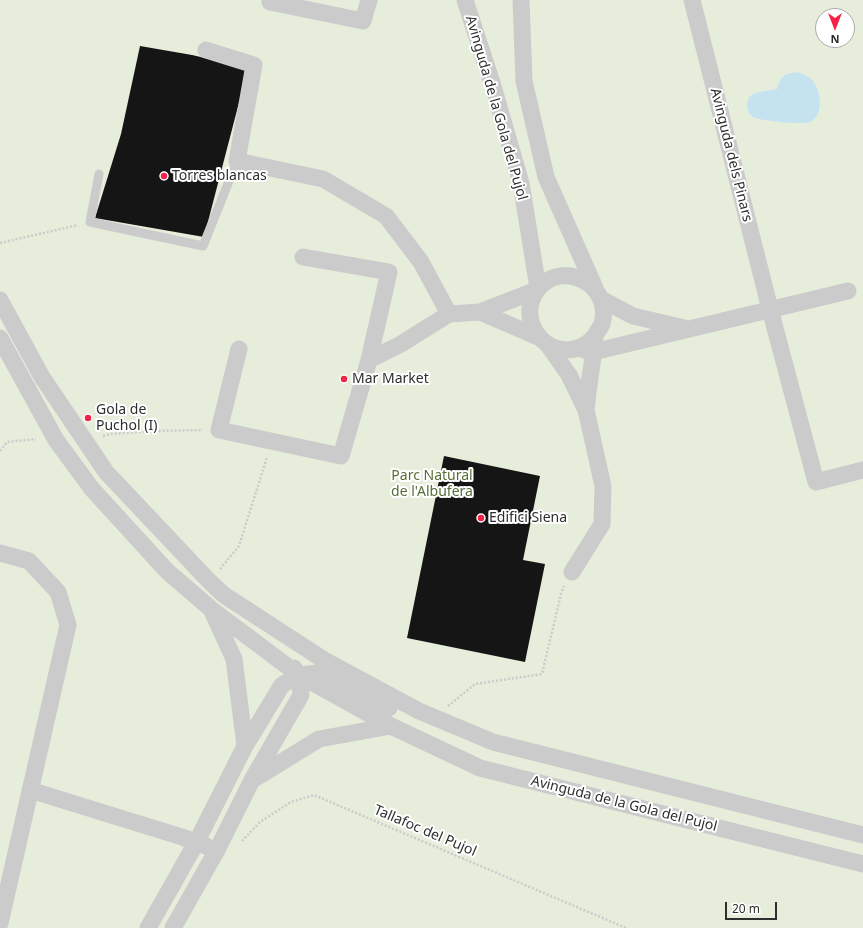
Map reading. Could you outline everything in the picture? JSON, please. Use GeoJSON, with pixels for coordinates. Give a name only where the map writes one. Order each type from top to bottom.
{"type":"FeatureCollection","features":[{"type":"Feature","properties":{"kind":"street"},"geometry":{"type":"LineString","coordinates":[[270,2],[363,21],[369,0]]}},
{"type":"Feature","properties":{"kind":"street","name":"Avinguda de la Gola del Pujol"},"geometry":{"type":"LineString","coordinates":[[465,0],[493,86],[521,183],[538,289]]}},
{"type":"Feature","properties":{"kind":"street","name":"Avinguda de la Gola del Pujol"},"geometry":{"type":"LineString","coordinates":[[521,0],[524,81],[546,177],[598,294]]}},
{"type":"Feature","properties":{"kind":"street","name":"Avinguda dels Pinars"},"geometry":{"type":"LineString","coordinates":[[692,0],[770,309],[816,482],[863,470]]}},
{"type":"Feature","properties":{"kind":"street"},"geometry":{"type":"LineString","coordinates":[[206,50],[254,65],[237,161],[323,179],[386,216],[421,262],[449,314]]}},
{"type":"Feature","properties":{"kind":"street"},"geometry":{"type":"LineString","coordinates":[[239,349],[219,430],[341,456],[369,360],[389,272],[303,257]]}},
{"type":"Feature","properties":{"kind":"street"},"geometry":{"type":"LineString","coordinates":[[572,572],[602,524],[603,486],[586,410],[569,375],[532,325],[529,312],[532,300],[538,289],[546,281],[558,276],[571,275],[583,279],[598,294],[633,316],[686,329]]}},
{"type":"Feature","properties":{"kind":"street"},"geometry":{"type":"LineString","coordinates":[[369,360],[401,344],[449,314],[480,312],[538,289]]}},
{"type":"Feature","properties":{"kind":"street"},"geometry":{"type":"LineString","coordinates":[[480,312],[560,349],[574,349],[594,344],[686,329],[848,291]]}},
{"type":"Feature","properties":{"kind":"street"},"geometry":{"type":"LineString","coordinates":[[586,410],[594,344],[602,325],[604,312],[598,294]]}},
{"type":"Feature","properties":{"kind":"street","name":"Avinguda de la Gola del Pujol"},"geometry":{"type":"LineString","coordinates":[[0,300],[42,377],[106,472],[210,582],[289,659],[298,675],[301,695],[252,780],[217,850],[173,928]]}},
{"type":"Feature","properties":{"kind":"street","name":"Avinguda de la Gola del Pujol"},"geometry":{"type":"LineString","coordinates":[[0,338],[56,440],[92,489],[161,565],[211,609],[298,675],[392,726],[480,768],[863,864]]}},
{"type":"Feature","properties":{"kind":"street"},"geometry":{"type":"LineString","coordinates":[[0,553],[29,561],[58,592],[68,625],[0,923]]}},
{"type":"Feature","properties":{"kind":"street","name":"Avinguda de la Gola del Pujol"},"geometry":{"type":"LineString","coordinates":[[224,595],[324,660],[419,711],[493,742],[863,835]]}},
{"type":"Feature","properties":{"kind":"street","name":"Avinguda de la Gola del Pujol"},"geometry":{"type":"LineString","coordinates":[[211,609],[234,659],[246,746]]}},
{"type":"Feature","properties":{"kind":"street","name":"Avinguda de la Gola del Pujol"},"geometry":{"type":"LineString","coordinates":[[148,928],[196,843],[246,746],[282,685],[298,675],[317,673],[413,719],[460,739],[493,742]]}},
{"type":"Feature","properties":{"kind":"street"},"geometry":{"type":"LineString","coordinates":[[252,780],[319,739],[392,726]]}},
{"type":"Feature","properties":{"kind":"street"},"geometry":{"type":"LineString","coordinates":[[30,790],[182,837],[217,850]]}},
{"type":"Feature","properties":{"kind":"lane"},"geometry":{"type":"LineString","coordinates":[[99,174],[90,222],[203,246],[237,161]]}},
{"type":"Feature","properties":{"kind":"path"},"geometry":{"type":"LineString","coordinates":[[0,243],[90,222]]}},
{"type":"Feature","properties":{"kind":"path"},"geometry":{"type":"LineString","coordinates":[[86,442],[111,434],[154,431],[219,430]]}},
{"type":"Feature","properties":{"kind":"path"},"geometry":{"type":"LineString","coordinates":[[0,451],[6,442],[41,439],[56,440]]}},
{"type":"Feature","properties":{"kind":"path"},"geometry":{"type":"LineString","coordinates":[[210,582],[239,546],[273,442]]}},
{"type":"Feature","properties":{"kind":"path"},"geometry":{"type":"LineString","coordinates":[[433,717],[475,684],[542,674],[561,594],[572,572]]}},
{"type":"Feature","properties":{"kind":"path","name":"Tallafoc del Pujol"},"geometry":{"type":"LineString","coordinates":[[225,834],[241,842],[260,822],[291,802],[314,795],[626,928]]}},
{"type":"Feature","properties":{"kind":"green space","name":"Parc Natural de l'Albufera"},"geometry":{"type":"Polygon","coordinates":[[[0,0],[863,0],[863,928],[0,928],[0,0]]]}},
{"type":"Feature","properties":{"kind":"water"},"geometry":{"type":"Polygon","coordinates":[[[797,72],[806,75],[816,85],[820,103],[818,114],[814,119],[806,123],[777,122],[755,118],[750,115],[747,103],[752,95],[777,89],[783,76],[797,72]]]}},
{"type":"Feature","properties":{"kind":"building","name":"Torres blancas"},"geometry":{"type":"Polygon","coordinates":[[[140,46],[192,55],[248,68],[204,237],[95,218],[121,134],[140,46]]]}},
{"type":"Feature","properties":{"kind":"building","name":"Edifici Siena"},"geometry":{"type":"Polygon","coordinates":[[[444,456],[540,476],[523,560],[545,564],[525,662],[407,638],[444,456]]]}},
{"type":"Feature","properties":{"kind":"place","name":"Torres blancas"},"geometry":{"type":"Point","coordinates":[164,176]}},
{"type":"Feature","properties":{"kind":"place","name":"Mar Market"},"geometry":{"type":"Point","coordinates":[344,379]}},
{"type":"Feature","properties":{"kind":"place","name":"Gola de Puchol (I)"},"geometry":{"type":"Point","coordinates":[88,418]}},
{"type":"Feature","properties":{"kind":"place","name":"Edifici Siena"},"geometry":{"type":"Point","coordinates":[481,518]}}]}
